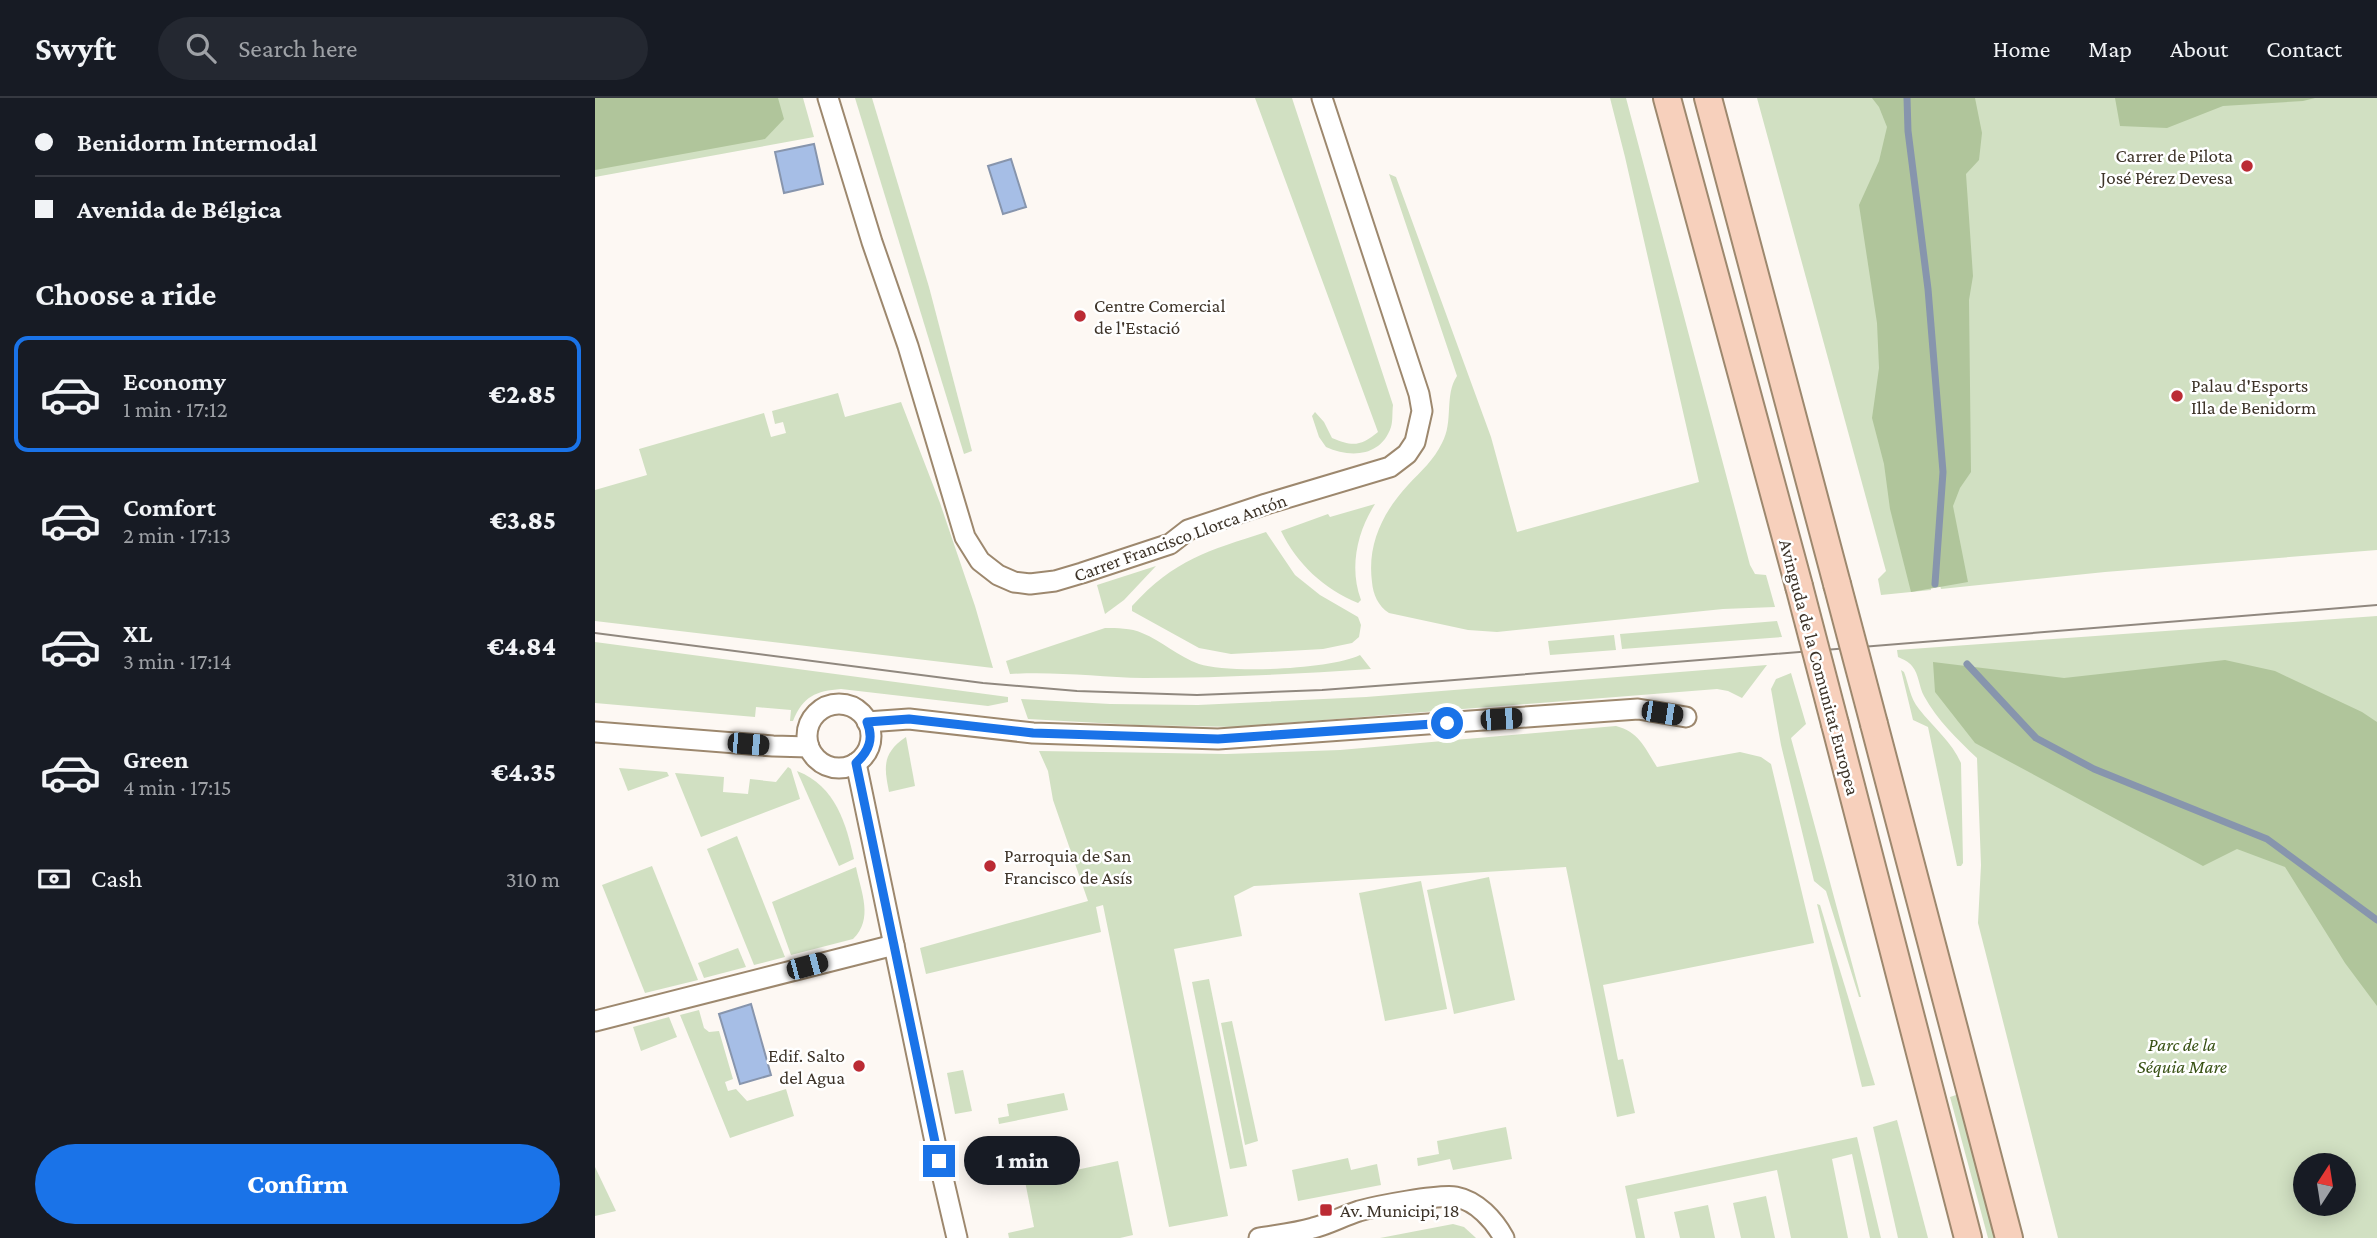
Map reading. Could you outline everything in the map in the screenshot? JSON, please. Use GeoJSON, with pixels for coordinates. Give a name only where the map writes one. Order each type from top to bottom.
{"type":"FeatureCollection","features":[{"type":"Feature","properties":{"kind":"main road","name":"Avinguda de la Comunitat Europea"},"geometry":{"type":"LineString","coordinates":[[1667,98],[1799,586],[1968,1238]]}},
{"type":"Feature","properties":{"kind":"main road","name":"Avinguda de la Comunitat Europea"},"geometry":{"type":"LineString","coordinates":[[1708,98],[2009,1238]]}},
{"type":"Feature","properties":{"kind":"street","name":"Carrer Francisco Llorca Antón"},"geometry":{"type":"LineString","coordinates":[[828,98],[872,242],[908,346],[965,537],[980,561],[998,575],[1014,582],[1030,584],[1082,573],[1170,544],[1188,530],[1390,467],[1411,448],[1422,411],[1419,394],[1322,98]]}},
{"type":"Feature","properties":{"kind":"street"},"geometry":{"type":"LineString","coordinates":[[847,705],[856,709],[867,722],[871,737],[869,747],[856,763],[846,768],[836,768],[817,760],[809,747],[807,731],[810,721],[826,707],[847,705]]}},
{"type":"Feature","properties":{"kind":"street"},"geometry":{"type":"LineString","coordinates":[[867,722],[909,719],[1033,733],[1218,739],[1638,709],[1686,717]]}},
{"type":"Feature","properties":{"kind":"street"},"geometry":{"type":"LineString","coordinates":[[595,732],[809,747]]}},
{"type":"Feature","properties":{"kind":"street"},"geometry":{"type":"LineString","coordinates":[[856,763],[957,1238]]}},
{"type":"Feature","properties":{"kind":"street"},"geometry":{"type":"LineString","coordinates":[[595,1021],[894,945]]}},
{"type":"Feature","properties":{"kind":"street"},"geometry":{"type":"LineString","coordinates":[[1259,1238],[1313,1228],[1359,1211],[1435,1197],[1455,1197],[1472,1203],[1483,1211],[1504,1238]]}},
{"type":"Feature","properties":{"kind":"green space"},"geometry":{"type":"Polygon","coordinates":[[[595,98],[803,98],[814,137],[595,177],[595,98]]]}},
{"type":"Feature","properties":{"kind":"green space"},"geometry":{"type":"Polygon","coordinates":[[[595,98],[778,98],[784,119],[765,139],[595,170],[595,98]]]}},
{"type":"Feature","properties":{"kind":"green space"},"geometry":{"type":"Polygon","coordinates":[[[855,98],[872,98],[929,287],[972,451],[964,454],[855,98]]]}},
{"type":"Feature","properties":{"kind":"green space"},"geometry":{"type":"Polygon","coordinates":[[[1255,98],[1292,98],[1393,405],[1392,425],[1386,437],[1380,444],[1364,452],[1345,453],[1326,447],[1319,437],[1312,416],[1315,412],[1332,438],[1346,443],[1357,444],[1378,432],[1255,98]]]}},
{"type":"Feature","properties":{"kind":"green space"},"geometry":{"type":"Polygon","coordinates":[[[1610,98],[1626,98],[1750,565],[1755,574],[1766,575],[1775,607],[1723,609],[1497,632],[1468,630],[1389,613],[1379,603],[1373,586],[1371,568],[1375,542],[1391,506],[1431,460],[1446,435],[1451,392],[1457,376],[1389,174],[1396,177],[1491,437],[1517,532],[1699,482],[1610,98]]]}},
{"type":"Feature","properties":{"kind":"green space"},"geometry":{"type":"Polygon","coordinates":[[[1757,98],[1886,98],[1931,590],[1881,595],[1878,579],[1886,571],[1757,98]]]}},
{"type":"Feature","properties":{"kind":"green space"},"geometry":{"type":"Polygon","coordinates":[[[1872,98],[1975,98],[1982,133],[1979,160],[1966,174],[1973,276],[1969,300],[1971,472],[1960,488],[1953,506],[1968,582],[1911,592],[1890,509],[1884,464],[1872,418],[1879,368],[1877,323],[1859,205],[1879,161],[1887,127],[1872,98]]]}},
{"type":"Feature","properties":{"kind":"green space","name":"Palau d'Esports Illa de Benidorm"},"geometry":{"type":"Polygon","coordinates":[[[1953,98],[2377,98],[2377,550],[2105,572],[1941,589],[1939,581],[1953,98]]]}},
{"type":"Feature","properties":{"kind":"green space"},"geometry":{"type":"Polygon","coordinates":[[[2115,98],[2315,98],[2223,106],[2167,128],[2120,126],[2115,98]]]}},
{"type":"Feature","properties":{"kind":"green space"},"geometry":{"type":"Polygon","coordinates":[[[838,393],[845,417],[901,402],[940,503],[993,668],[595,621],[595,490],[647,475],[639,449],[764,413],[771,437],[786,433],[783,422],[775,424],[772,411],[838,393]]]}},
{"type":"Feature","properties":{"kind":"green space"},"geometry":{"type":"Polygon","coordinates":[[[1375,504],[1359,538],[1355,563],[1361,600],[1358,603],[1323,583],[1303,565],[1281,531],[1328,514],[1330,517],[1375,504]]]}},
{"type":"Feature","properties":{"kind":"green space"},"geometry":{"type":"Polygon","coordinates":[[[1266,532],[1295,575],[1320,595],[1358,617],[1361,625],[1359,637],[1352,643],[1323,649],[1231,654],[1199,648],[1132,611],[1132,606],[1148,590],[1193,558],[1266,532]]]}},
{"type":"Feature","properties":{"kind":"green space"},"geometry":{"type":"Polygon","coordinates":[[[1156,566],[1124,600],[1105,614],[1097,585],[1156,566]]]}},
{"type":"Feature","properties":{"kind":"green space","name":"Parc de la Séquia Mare"},"geometry":{"type":"Polygon","coordinates":[[[2377,616],[2377,1238],[2058,1238],[1978,923],[1981,865],[1977,758],[1935,713],[1924,696],[1914,669],[1898,657],[1897,650],[2377,616]]]}},
{"type":"Feature","properties":{"kind":"green space"},"geometry":{"type":"Polygon","coordinates":[[[1777,621],[1782,637],[1622,649],[1620,634],[1777,621]]]}},
{"type":"Feature","properties":{"kind":"green space"},"geometry":{"type":"Polygon","coordinates":[[[1105,628],[1138,631],[1192,661],[1214,667],[1281,669],[1327,664],[1360,655],[1371,669],[1172,678],[1010,674],[1006,661],[1105,628]]]}},
{"type":"Feature","properties":{"kind":"green space"},"geometry":{"type":"Polygon","coordinates":[[[1614,635],[1616,650],[1550,655],[1548,641],[1614,635]]]}},
{"type":"Feature","properties":{"kind":"green space"},"geometry":{"type":"Polygon","coordinates":[[[595,642],[1008,697],[1008,702],[988,706],[841,689],[811,696],[801,706],[793,721],[790,721],[791,710],[756,707],[755,717],[595,703],[595,642]]]}},
{"type":"Feature","properties":{"kind":"green space"},"geometry":{"type":"Polygon","coordinates":[[[2225,660],[2275,671],[2362,712],[2377,722],[2377,1006],[2345,963],[2285,867],[2237,849],[2203,866],[1975,743],[1935,692],[1933,662],[2064,678],[2225,660]]]}},
{"type":"Feature","properties":{"kind":"green space"},"geometry":{"type":"Polygon","coordinates":[[[1767,665],[1742,698],[1717,689],[1236,727],[1028,719],[1021,699],[1198,705],[1366,697],[1767,665]]]}},
{"type":"Feature","properties":{"kind":"green space"},"geometry":{"type":"Polygon","coordinates":[[[1901,670],[1916,705],[1947,741],[1961,763],[1961,866],[1957,866],[1928,727],[1913,720],[1901,670]]]}},
{"type":"Feature","properties":{"kind":"green space"},"geometry":{"type":"Polygon","coordinates":[[[1791,673],[1806,724],[1791,738],[1861,997],[1826,891],[1814,881],[1781,745],[1771,689],[1776,679],[1791,673]]]}},
{"type":"Feature","properties":{"kind":"green space"},"geometry":{"type":"Polygon","coordinates":[[[1616,726],[1636,737],[1657,767],[1740,752],[1761,757],[1771,764],[1814,943],[1603,985],[1618,1060],[1623,1059],[1635,1113],[1617,1117],[1566,867],[1254,886],[1234,896],[1242,936],[1174,949],[1228,1216],[1169,1227],[1103,905],[1096,907],[1101,932],[926,974],[920,948],[1088,901],[1053,800],[1048,771],[1039,751],[1226,754],[1340,750],[1616,726]]]}},
{"type":"Feature","properties":{"kind":"green space"},"geometry":{"type":"Polygon","coordinates":[[[906,737],[915,786],[889,792],[887,761],[893,749],[906,737]]]}},
{"type":"Feature","properties":{"kind":"green space"},"geometry":{"type":"Polygon","coordinates":[[[788,767],[791,769],[800,799],[701,837],[675,773],[724,777],[723,792],[748,794],[750,779],[776,782],[788,767]]]}},
{"type":"Feature","properties":{"kind":"green space"},"geometry":{"type":"Polygon","coordinates":[[[619,768],[667,772],[669,776],[628,791],[619,768]]]}},
{"type":"Feature","properties":{"kind":"green space"},"geometry":{"type":"Polygon","coordinates":[[[797,771],[821,786],[830,796],[843,820],[854,859],[839,866],[797,771]]]}},
{"type":"Feature","properties":{"kind":"green space"},"geometry":{"type":"Polygon","coordinates":[[[737,836],[785,957],[754,965],[707,849],[737,836]]]}},
{"type":"Feature","properties":{"kind":"green space"},"geometry":{"type":"Polygon","coordinates":[[[652,866],[698,980],[645,993],[602,885],[652,866]]]}},
{"type":"Feature","properties":{"kind":"green space"},"geometry":{"type":"Polygon","coordinates":[[[856,867],[864,905],[863,923],[859,931],[853,939],[791,955],[772,902],[856,867]]]}},
{"type":"Feature","properties":{"kind":"green space"},"geometry":{"type":"Polygon","coordinates":[[[1489,877],[1515,1000],[1454,1014],[1427,890],[1489,877]]]}},
{"type":"Feature","properties":{"kind":"green space"},"geometry":{"type":"Polygon","coordinates":[[[1421,881],[1447,1009],[1385,1021],[1359,893],[1421,881]]]}},
{"type":"Feature","properties":{"kind":"green space"},"geometry":{"type":"Polygon","coordinates":[[[1817,904],[1820,905],[1875,1085],[1862,1087],[1817,904]]]}},
{"type":"Feature","properties":{"kind":"green space"},"geometry":{"type":"Polygon","coordinates":[[[738,948],[746,967],[704,978],[698,963],[738,948]]]}},
{"type":"Feature","properties":{"kind":"green space"},"geometry":{"type":"Polygon","coordinates":[[[1209,979],[1247,1166],[1230,1169],[1192,982],[1209,979]]]}},
{"type":"Feature","properties":{"kind":"green space"},"geometry":{"type":"Polygon","coordinates":[[[699,1010],[704,1028],[709,1032],[719,1031],[733,1079],[725,1082],[728,1091],[736,1089],[747,1101],[786,1089],[794,1116],[730,1138],[680,1015],[699,1010]]]}},
{"type":"Feature","properties":{"kind":"green space"},"geometry":{"type":"Polygon","coordinates":[[[669,1017],[677,1037],[641,1051],[633,1027],[669,1017]]]}},
{"type":"Feature","properties":{"kind":"green space"},"geometry":{"type":"Polygon","coordinates":[[[1232,1021],[1258,1141],[1245,1145],[1221,1023],[1232,1021]]]}},
{"type":"Feature","properties":{"kind":"green space"},"geometry":{"type":"Polygon","coordinates":[[[963,1070],[972,1111],[955,1114],[947,1073],[963,1070]]]}},
{"type":"Feature","properties":{"kind":"green space"},"geometry":{"type":"Polygon","coordinates":[[[1064,1093],[1068,1110],[999,1124],[998,1118],[1009,1116],[1007,1104],[1064,1093]]]}},
{"type":"Feature","properties":{"kind":"green space"},"geometry":{"type":"Polygon","coordinates":[[[1959,1094],[1997,1238],[1988,1238],[1950,1097],[1959,1094]]]}},
{"type":"Feature","properties":{"kind":"green space"},"geometry":{"type":"Polygon","coordinates":[[[1897,1120],[1928,1238],[1898,1238],[1873,1127],[1897,1120]]]}},
{"type":"Feature","properties":{"kind":"green space"},"geometry":{"type":"Polygon","coordinates":[[[1506,1127],[1512,1159],[1453,1170],[1450,1159],[1418,1166],[1417,1158],[1439,1154],[1437,1141],[1506,1127]]]}},
{"type":"Feature","properties":{"kind":"green space"},"geometry":{"type":"Polygon","coordinates":[[[1857,1137],[1881,1238],[1870,1238],[1852,1154],[1832,1159],[1848,1238],[1791,1238],[1777,1170],[1637,1199],[1645,1238],[1636,1238],[1625,1186],[1857,1137]]]}},
{"type":"Feature","properties":{"kind":"green space"},"geometry":{"type":"Polygon","coordinates":[[[1348,1158],[1351,1170],[1377,1164],[1381,1185],[1298,1201],[1292,1170],[1348,1158]]]}},
{"type":"Feature","properties":{"kind":"green space"},"geometry":{"type":"Polygon","coordinates":[[[1118,1161],[1133,1235],[1120,1238],[1009,1238],[1008,1233],[1034,1227],[1025,1181],[1118,1161]]]}},
{"type":"Feature","properties":{"kind":"green space"},"geometry":{"type":"Polygon","coordinates":[[[595,1167],[616,1211],[595,1216],[595,1167]]]}},
{"type":"Feature","properties":{"kind":"green space"},"geometry":{"type":"Polygon","coordinates":[[[1766,1196],[1775,1238],[1741,1238],[1733,1203],[1766,1196]]]}},
{"type":"Feature","properties":{"kind":"green space"},"geometry":{"type":"Polygon","coordinates":[[[1708,1205],[1715,1238],[1680,1238],[1674,1212],[1708,1205]]]}},
{"type":"Feature","properties":{"kind":"green space"},"geometry":{"type":"Polygon","coordinates":[[[1453,1224],[1464,1227],[1476,1238],[1380,1238],[1453,1224]]]}},
{"type":"Feature","properties":{"kind":"water"},"geometry":{"type":"Polygon","coordinates":[[[814,144],[823,184],[784,193],[775,152],[814,144]]]}},
{"type":"Feature","properties":{"kind":"water"},"geometry":{"type":"Polygon","coordinates":[[[1011,159],[1026,207],[1003,214],[988,166],[1011,159]]]}},
{"type":"Feature","properties":{"kind":"water"},"geometry":{"type":"Polygon","coordinates":[[[751,1004],[771,1075],[740,1084],[719,1014],[751,1004]]]}},
{"type":"Feature","properties":{"kind":"waterway"},"geometry":{"type":"LineString","coordinates":[[1907,98],[1908,131],[1928,289],[1943,472],[1935,584]]}},
{"type":"Feature","properties":{"kind":"waterway"},"geometry":{"type":"LineString","coordinates":[[1967,664],[2036,738],[2094,769],[2267,839],[2377,920]]}},
{"type":"Feature","properties":{"kind":"tram line"},"geometry":{"type":"LineString","coordinates":[[595,633],[983,683],[1077,691],[1197,695],[1322,690],[1442,681],[2377,605]]}},
{"type":"Feature","properties":{"kind":"place","name":"Carrer de Pilota José Pérez Devesa"},"geometry":{"type":"Point","coordinates":[2247,166]}},
{"type":"Feature","properties":{"kind":"place","name":"Centre Comercial de l'Estació"},"geometry":{"type":"Point","coordinates":[1080,316]}},
{"type":"Feature","properties":{"kind":"place","name":"Palau d'Esports Illa de Benidorm"},"geometry":{"type":"Point","coordinates":[2177,396]}},
{"type":"Feature","properties":{"kind":"place","name":"Parroquia de San Francisco de Asís"},"geometry":{"type":"Point","coordinates":[990,866]}},
{"type":"Feature","properties":{"kind":"place","name":"Edif. Salto del Agua"},"geometry":{"type":"Point","coordinates":[859,1066]}},
{"type":"Feature","properties":{"kind":"place","name":"Av. Municipi, 18"},"geometry":{"type":"Point","coordinates":[1326,1210]}},
{"type":"Feature","properties":{"kind":"route"},"geometry":{"type":"LineString","coordinates":[[939,1161],[856,763],[869,747],[871,737],[867,722],[909,719],[1033,733],[1218,739],[1447,723]]}}]}
